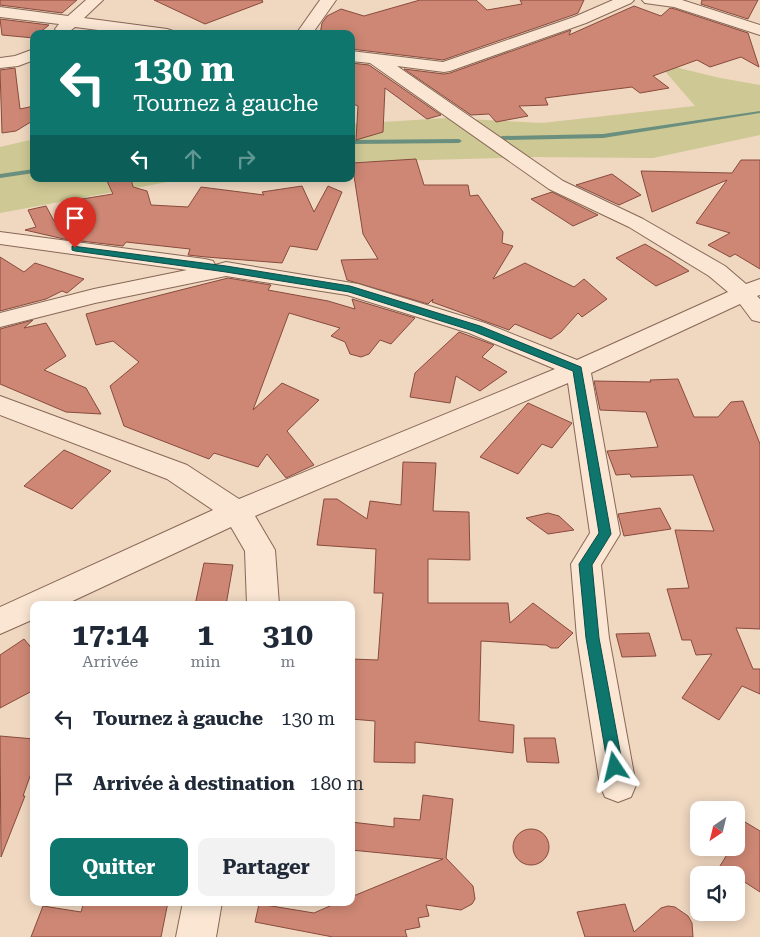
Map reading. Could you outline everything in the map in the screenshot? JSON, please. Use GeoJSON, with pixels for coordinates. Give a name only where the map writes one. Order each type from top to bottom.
{"type":"FeatureCollection","features":[{"type":"Feature","properties":{"kind":"street"},"geometry":{"type":"LineString","coordinates":[[62,30],[95,0]]}},
{"type":"Feature","properties":{"kind":"street"},"geometry":{"type":"LineString","coordinates":[[307,30],[328,0]]}},
{"type":"Feature","properties":{"kind":"street"},"geometry":{"type":"LineString","coordinates":[[355,56],[444,67],[580,20],[626,0]]}},
{"type":"Feature","properties":{"kind":"street"},"geometry":{"type":"LineString","coordinates":[[650,0],[676,4],[760,30]]}},
{"type":"Feature","properties":{"kind":"street"},"geometry":{"type":"LineString","coordinates":[[0,12],[140,30]]}},
{"type":"Feature","properties":{"kind":"street"},"geometry":{"type":"LineString","coordinates":[[0,63],[18,61],[30,56]]}},
{"type":"Feature","properties":{"kind":"street"},"geometry":{"type":"LineString","coordinates":[[374,58],[556,185],[636,224],[752,290],[760,315]]}},
{"type":"Feature","properties":{"kind":"street"},"geometry":{"type":"LineString","coordinates":[[0,238],[226,269],[350,289],[477,328],[578,369]]}},
{"type":"Feature","properties":{"kind":"street"},"geometry":{"type":"LineString","coordinates":[[0,320],[94,296],[226,269]]}},
{"type":"Feature","properties":{"kind":"street"},"geometry":{"type":"LineString","coordinates":[[43,601],[237,512],[578,369],[752,290]]}},
{"type":"Feature","properties":{"kind":"street"},"geometry":{"type":"LineString","coordinates":[[578,369],[605,534],[586,564],[592,629],[618,785]]}},
{"type":"Feature","properties":{"kind":"street"},"geometry":{"type":"LineString","coordinates":[[0,405],[177,472],[237,512],[260,550],[263,601]]}},
{"type":"Feature","properties":{"kind":"street"},"geometry":{"type":"LineString","coordinates":[[0,621],[30,607]]}},
{"type":"Feature","properties":{"kind":"street"},"geometry":{"type":"LineString","coordinates":[[196,937],[202,906]]}},
{"type":"Feature","properties":{"kind":"shaded area"},"geometry":{"type":"Polygon","coordinates":[[[658,63],[720,78],[760,85],[760,135],[653,158],[534,157],[355,162],[355,124],[447,118],[542,123],[695,106],[658,63]]]}},
{"type":"Feature","properties":{"kind":"shaded area"},"geometry":{"type":"Polygon","coordinates":[[[30,140],[30,182],[168,182],[0,213],[0,147],[30,140]]]}},
{"type":"Feature","properties":{"kind":"building"},"geometry":{"type":"Polygon","coordinates":[[[0,0],[77,0],[62,13],[0,5],[0,0]]]}},
{"type":"Feature","properties":{"kind":"building"},"geometry":{"type":"Polygon","coordinates":[[[154,0],[262,0],[263,2],[205,24],[154,0]]]}},
{"type":"Feature","properties":{"kind":"building"},"geometry":{"type":"Polygon","coordinates":[[[420,0],[476,0],[487,10],[522,4],[520,0],[584,0],[578,13],[443,60],[355,49],[355,30],[321,30],[322,23],[327,16],[341,9],[364,16],[420,0]]]}},
{"type":"Feature","properties":{"kind":"building"},"geometry":{"type":"Polygon","coordinates":[[[702,0],[758,0],[748,19],[701,4],[702,0]]]}},
{"type":"Feature","properties":{"kind":"building"},"geometry":{"type":"Polygon","coordinates":[[[634,6],[661,16],[670,8],[675,9],[748,33],[759,67],[741,57],[710,67],[697,60],[653,76],[669,88],[640,93],[632,87],[545,98],[548,105],[519,106],[528,116],[496,122],[489,114],[471,115],[404,69],[444,74],[450,73],[571,30],[569,35],[634,6]]]}},
{"type":"Feature","properties":{"kind":"building"},"geometry":{"type":"Polygon","coordinates":[[[0,19],[49,25],[43,30],[30,30],[30,38],[2,35],[0,19]]]}},
{"type":"Feature","properties":{"kind":"building"},"geometry":{"type":"Polygon","coordinates":[[[355,63],[369,65],[441,115],[427,119],[385,88],[383,132],[356,140],[358,106],[355,105],[355,63]]]}},
{"type":"Feature","properties":{"kind":"building"},"geometry":{"type":"Polygon","coordinates":[[[15,68],[20,109],[30,107],[30,122],[16,131],[2,133],[0,70],[15,68]]]}},
{"type":"Feature","properties":{"kind":"building"},"geometry":{"type":"Polygon","coordinates":[[[416,159],[424,185],[468,185],[470,196],[478,195],[503,232],[502,243],[513,246],[493,279],[525,263],[574,287],[584,279],[607,299],[582,317],[578,313],[561,332],[551,339],[515,324],[509,330],[432,302],[433,299],[428,304],[347,280],[341,260],[378,259],[363,234],[355,182],[355,163],[416,159]]]}},
{"type":"Feature","properties":{"kind":"building"},"geometry":{"type":"Polygon","coordinates":[[[741,160],[760,160],[760,269],[735,254],[730,257],[708,245],[730,233],[696,223],[727,180],[652,212],[641,171],[732,173],[741,160]]]}},
{"type":"Feature","properties":{"kind":"building"},"geometry":{"type":"Polygon","coordinates":[[[612,174],[641,195],[619,205],[576,185],[612,174]]]}},
{"type":"Feature","properties":{"kind":"building"},"geometry":{"type":"Polygon","coordinates":[[[107,182],[132,182],[133,187],[147,191],[151,205],[188,207],[201,187],[264,195],[262,192],[302,186],[314,212],[328,186],[342,192],[317,250],[290,246],[282,263],[188,255],[190,249],[126,242],[123,246],[64,239],[25,230],[36,227],[28,210],[46,206],[54,221],[84,211],[82,199],[113,194],[107,182]]]}},
{"type":"Feature","properties":{"kind":"building"},"geometry":{"type":"Polygon","coordinates":[[[552,192],[598,215],[573,226],[531,199],[552,192]]]}},
{"type":"Feature","properties":{"kind":"building"},"geometry":{"type":"Polygon","coordinates":[[[645,244],[689,271],[656,286],[616,258],[645,244]]]}},
{"type":"Feature","properties":{"kind":"building"},"geometry":{"type":"Polygon","coordinates":[[[0,257],[24,272],[35,263],[84,279],[67,293],[62,291],[46,299],[0,311],[0,257]]]}},
{"type":"Feature","properties":{"kind":"building"},"geometry":{"type":"Polygon","coordinates":[[[228,278],[271,285],[268,290],[328,301],[355,309],[352,299],[415,318],[391,344],[380,340],[369,354],[361,357],[350,354],[345,342],[331,336],[340,328],[289,313],[253,410],[282,383],[319,400],[287,431],[314,465],[286,478],[267,454],[258,467],[214,453],[209,459],[124,426],[110,386],[139,362],[113,341],[96,345],[86,314],[228,278]]]}},
{"type":"Feature","properties":{"kind":"building"},"geometry":{"type":"Polygon","coordinates":[[[33,320],[24,328],[46,323],[66,356],[44,370],[86,388],[101,414],[66,412],[0,384],[0,329],[33,320]]]}},
{"type":"Feature","properties":{"kind":"building"},"geometry":{"type":"Polygon","coordinates":[[[459,332],[494,345],[482,357],[507,372],[480,391],[456,376],[450,403],[410,397],[415,373],[459,332]]]}},
{"type":"Feature","properties":{"kind":"building"},"geometry":{"type":"Polygon","coordinates":[[[678,379],[694,417],[718,417],[731,402],[743,401],[760,444],[760,629],[736,628],[753,669],[760,669],[760,694],[742,686],[719,720],[682,698],[712,654],[696,655],[691,640],[682,640],[667,589],[689,588],[675,530],[714,531],[693,475],[631,477],[630,474],[616,475],[607,451],[658,447],[646,412],[600,410],[594,381],[651,382],[650,380],[678,379]]]}},
{"type":"Feature","properties":{"kind":"building"},"geometry":{"type":"Polygon","coordinates":[[[528,403],[572,423],[552,448],[542,444],[518,474],[480,457],[528,403]]]}},
{"type":"Feature","properties":{"kind":"building"},"geometry":{"type":"Polygon","coordinates":[[[64,450],[111,471],[72,509],[24,486],[64,450]]]}},
{"type":"Feature","properties":{"kind":"building"},"geometry":{"type":"Polygon","coordinates":[[[403,462],[436,463],[433,511],[469,512],[470,560],[428,559],[428,603],[508,603],[510,623],[533,603],[573,633],[558,648],[551,648],[546,645],[481,641],[479,721],[514,725],[513,753],[415,742],[415,763],[374,762],[375,721],[355,719],[355,659],[378,660],[383,593],[374,593],[376,549],[317,545],[324,499],[337,499],[367,519],[370,501],[401,505],[403,462]]]}},
{"type":"Feature","properties":{"kind":"building"},"geometry":{"type":"Polygon","coordinates":[[[660,508],[671,529],[624,536],[618,514],[660,508]]]}},
{"type":"Feature","properties":{"kind":"building"},"geometry":{"type":"Polygon","coordinates":[[[548,513],[559,516],[574,530],[548,534],[526,518],[548,513]]]}},
{"type":"Feature","properties":{"kind":"building"},"geometry":{"type":"Polygon","coordinates":[[[204,563],[233,565],[227,601],[196,601],[204,563]]]}},
{"type":"Feature","properties":{"kind":"building"},"geometry":{"type":"Polygon","coordinates":[[[649,633],[656,656],[622,657],[616,634],[649,633]]]}},
{"type":"Feature","properties":{"kind":"building"},"geometry":{"type":"Polygon","coordinates":[[[24,639],[30,646],[30,692],[0,708],[0,655],[24,639]]]}},
{"type":"Feature","properties":{"kind":"building"},"geometry":{"type":"Polygon","coordinates":[[[0,736],[30,739],[30,776],[23,796],[25,796],[1,857],[0,736]]]}},
{"type":"Feature","properties":{"kind":"building"},"geometry":{"type":"Polygon","coordinates":[[[524,738],[555,738],[559,763],[527,762],[524,738]]]}},
{"type":"Feature","properties":{"kind":"building"},"geometry":{"type":"Polygon","coordinates":[[[423,795],[453,799],[446,858],[473,886],[475,899],[472,904],[461,910],[426,905],[429,916],[418,918],[420,927],[405,930],[407,937],[333,937],[255,922],[259,906],[271,906],[314,913],[330,906],[355,906],[355,895],[443,859],[355,850],[355,822],[394,827],[394,818],[420,820],[423,795]]]}},
{"type":"Feature","properties":{"kind":"building"},"geometry":{"type":"Polygon","coordinates":[[[745,822],[760,831],[760,892],[745,882],[745,866],[720,866],[726,856],[745,856],[745,822]]]}},
{"type":"Feature","properties":{"kind":"building"},"geometry":{"type":"Polygon","coordinates":[[[531,829],[543,835],[549,847],[543,859],[531,865],[519,859],[513,847],[519,835],[531,829]]]}},
{"type":"Feature","properties":{"kind":"building"},"geometry":{"type":"Polygon","coordinates":[[[625,904],[634,932],[661,908],[675,907],[688,916],[692,923],[693,937],[585,937],[577,912],[625,904]]]}},
{"type":"Feature","properties":{"kind":"building"},"geometry":{"type":"Polygon","coordinates":[[[43,906],[81,912],[83,906],[167,906],[161,937],[31,937],[43,906]]]}},
{"type":"Feature","properties":{"kind":"waterway"},"geometry":{"type":"LineString","coordinates":[[502,138],[603,136],[760,112]]}},
{"type":"Feature","properties":{"kind":"waterway"},"geometry":{"type":"LineString","coordinates":[[355,142],[459,141]]}},
{"type":"Feature","properties":{"kind":"waterway"},"geometry":{"type":"LineString","coordinates":[[0,176],[30,172]]}},
{"type":"Feature","properties":{"kind":"route"},"geometry":{"type":"LineString","coordinates":[[75,248],[350,289],[477,328],[578,369],[605,534],[586,564],[593,638],[615,767]]}}]}
